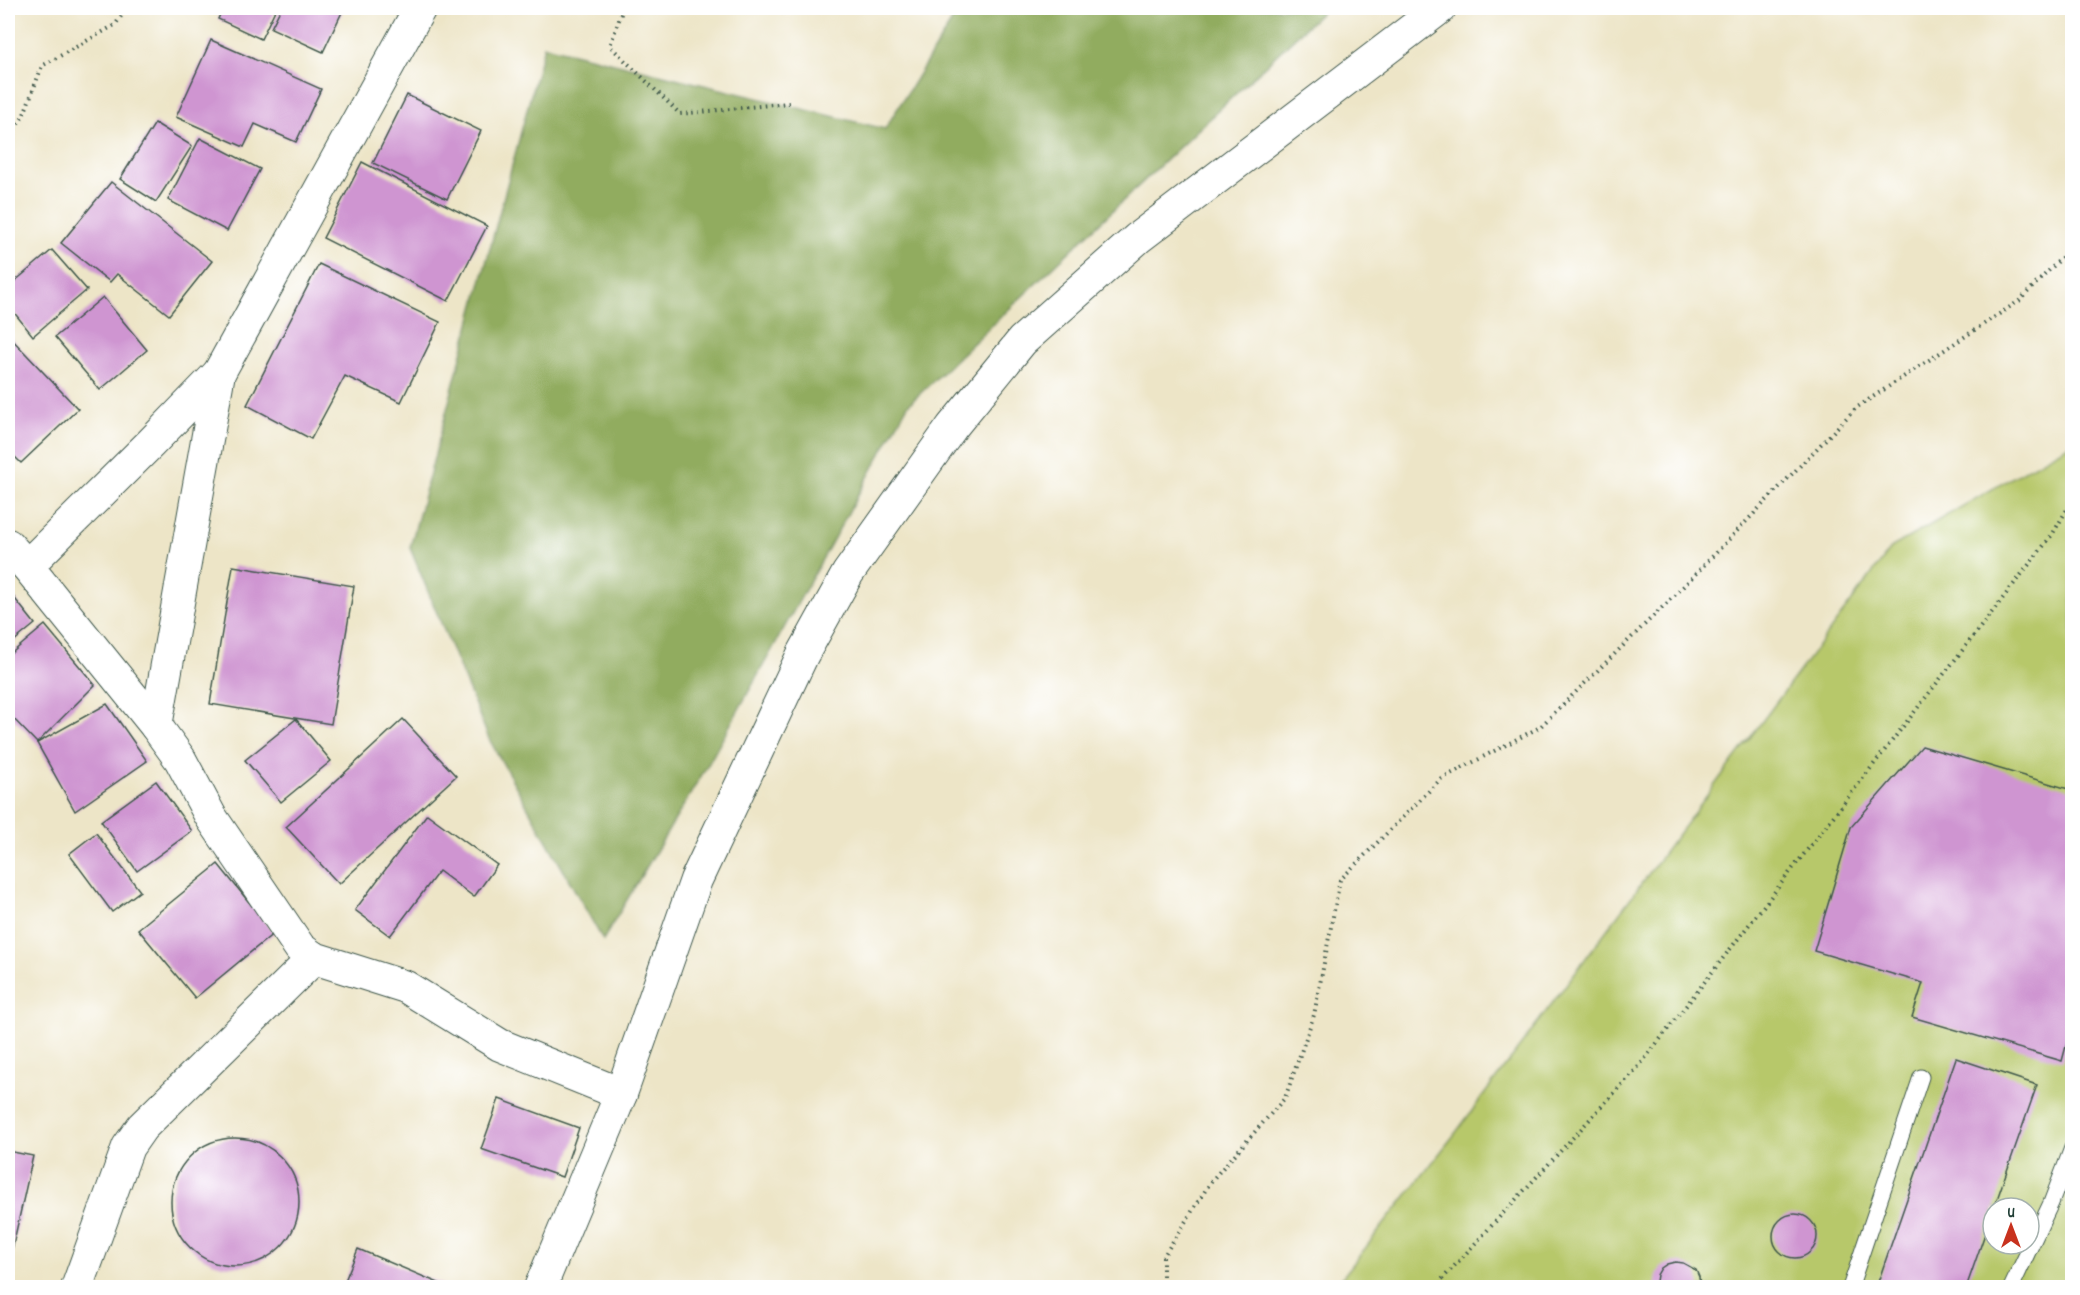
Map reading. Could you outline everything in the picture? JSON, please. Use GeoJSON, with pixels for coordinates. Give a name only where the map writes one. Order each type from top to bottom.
{"type":"FeatureCollection","features":[{"type":"Feature","properties":{"kind":"street"},"geometry":{"type":"LineString","coordinates":[[420,8],[219,373],[151,443],[17,555],[156,726],[180,759],[211,817],[300,948],[314,958],[405,987],[500,1046],[621,1094]]}},
{"type":"Feature","properties":{"kind":"street"},"geometry":{"type":"LineString","coordinates":[[540,1287],[621,1094],[696,880],[803,654],[848,573],[952,427],[1022,341],[1138,237],[1440,8]]}},
{"type":"Feature","properties":{"kind":"street"},"geometry":{"type":"LineString","coordinates":[[156,726],[219,373]]}},
{"type":"Feature","properties":{"kind":"street"},"geometry":{"type":"LineString","coordinates":[[77,1287],[128,1147],[142,1127],[314,958]]}},
{"type":"Feature","properties":{"kind":"lane"},"geometry":{"type":"LineString","coordinates":[[1850,1287],[1921,1077]]}},
{"type":"Feature","properties":{"kind":"lane"},"geometry":{"type":"LineString","coordinates":[[2011,1287],[2051,1203],[2073,1148]]}},
{"type":"Feature","properties":{"kind":"path"},"geometry":{"type":"LineString","coordinates":[[8,139],[23,117],[42,66],[115,25],[127,8]]}},
{"type":"Feature","properties":{"kind":"path"},"geometry":{"type":"LineString","coordinates":[[623,8],[610,46],[680,114],[789,103]]}},
{"type":"Feature","properties":{"kind":"path"},"geometry":{"type":"LineString","coordinates":[[1163,1287],[1163,1257],[1212,1180],[1285,1098],[1314,1015],[1340,880],[1441,779],[1540,727],[1678,592],[1856,408],[2019,301],[2073,247]]}},
{"type":"Feature","properties":{"kind":"path"},"geometry":{"type":"LineString","coordinates":[[1434,1287],[1640,1065],[2052,535],[2073,501]]}},
{"type":"Feature","properties":{"kind":"green space"},"geometry":{"type":"Polygon","coordinates":[[[960,8],[1326,8],[908,405],[709,763],[603,940],[489,739],[410,548],[544,46],[885,129],[960,8]]]}},
{"type":"Feature","properties":{"kind":"green space"},"geometry":{"type":"Polygon","coordinates":[[[2072,443],[2072,1287],[1334,1288],[1454,1135],[1892,547],[2072,443]]]}},
{"type":"Feature","properties":{"kind":"building"},"geometry":{"type":"Polygon","coordinates":[[[223,8],[276,8],[261,39],[218,19],[223,8]]]}},
{"type":"Feature","properties":{"kind":"building"},"geometry":{"type":"Polygon","coordinates":[[[281,8],[344,8],[323,52],[271,28],[281,8]]]}},
{"type":"Feature","properties":{"kind":"building"},"geometry":{"type":"Polygon","coordinates":[[[211,40],[321,89],[296,142],[255,124],[244,147],[176,117],[211,40]]]}},
{"type":"Feature","properties":{"kind":"building"},"geometry":{"type":"Polygon","coordinates":[[[407,95],[481,131],[447,199],[373,163],[407,95]]]}},
{"type":"Feature","properties":{"kind":"building"},"geometry":{"type":"Polygon","coordinates":[[[155,123],[192,146],[156,202],[120,179],[155,123]]]}},
{"type":"Feature","properties":{"kind":"building"},"geometry":{"type":"Polygon","coordinates":[[[200,138],[260,169],[227,231],[168,200],[200,138]]]}},
{"type":"Feature","properties":{"kind":"building"},"geometry":{"type":"Polygon","coordinates":[[[362,162],[487,226],[448,301],[323,238],[362,162]]]}},
{"type":"Feature","properties":{"kind":"building"},"geometry":{"type":"Polygon","coordinates":[[[111,182],[212,261],[169,315],[117,274],[110,282],[61,243],[111,182]]]}},
{"type":"Feature","properties":{"kind":"building"},"geometry":{"type":"Polygon","coordinates":[[[52,250],[87,290],[33,336],[8,305],[8,287],[52,250]]]}},
{"type":"Feature","properties":{"kind":"building"},"geometry":{"type":"Polygon","coordinates":[[[319,264],[440,322],[401,402],[345,376],[311,439],[247,405],[319,264]]]}},
{"type":"Feature","properties":{"kind":"building"},"geometry":{"type":"Polygon","coordinates":[[[103,297],[147,350],[100,390],[55,337],[103,297]]]}},
{"type":"Feature","properties":{"kind":"building"},"geometry":{"type":"Polygon","coordinates":[[[8,335],[78,409],[21,463],[8,450],[8,335]]]}},
{"type":"Feature","properties":{"kind":"building"},"geometry":{"type":"Polygon","coordinates":[[[233,566],[354,586],[331,724],[210,704],[233,566]]]}},
{"type":"Feature","properties":{"kind":"building"},"geometry":{"type":"Polygon","coordinates":[[[8,590],[35,624],[8,646],[8,590]]]}},
{"type":"Feature","properties":{"kind":"building"},"geometry":{"type":"Polygon","coordinates":[[[45,625],[95,685],[37,743],[8,713],[8,656],[45,625]]]}},
{"type":"Feature","properties":{"kind":"building"},"geometry":{"type":"Polygon","coordinates":[[[107,704],[147,761],[75,811],[37,743],[107,704]]]}},
{"type":"Feature","properties":{"kind":"building"},"geometry":{"type":"Polygon","coordinates":[[[296,719],[331,761],[281,802],[245,760],[296,719]]]}},
{"type":"Feature","properties":{"kind":"building"},"geometry":{"type":"Polygon","coordinates":[[[403,719],[456,776],[339,884],[286,827],[403,719]]]}},
{"type":"Feature","properties":{"kind":"building"},"geometry":{"type":"Polygon","coordinates":[[[1922,746],[2072,790],[2072,1024],[2062,1061],[1912,1017],[1923,983],[1814,951],[1851,827],[1922,746]]]}},
{"type":"Feature","properties":{"kind":"building"},"geometry":{"type":"Polygon","coordinates":[[[156,781],[192,831],[137,871],[101,821],[156,781]]]}},
{"type":"Feature","properties":{"kind":"building"},"geometry":{"type":"Polygon","coordinates":[[[427,814],[497,865],[474,897],[439,871],[390,936],[355,910],[427,814]]]}},
{"type":"Feature","properties":{"kind":"building"},"geometry":{"type":"Polygon","coordinates":[[[96,833],[140,891],[112,912],[69,854],[96,833]]]}},
{"type":"Feature","properties":{"kind":"building"},"geometry":{"type":"Polygon","coordinates":[[[218,864],[274,933],[195,998],[138,929],[218,864]]]}},
{"type":"Feature","properties":{"kind":"building"},"geometry":{"type":"Polygon","coordinates":[[[1956,1058],[2037,1085],[1998,1196],[1981,1196],[1981,1245],[1966,1288],[1876,1288],[1956,1058]]]}},
{"type":"Feature","properties":{"kind":"building"},"geometry":{"type":"Polygon","coordinates":[[[499,1099],[579,1128],[562,1177],[481,1149],[499,1099]]]}},
{"type":"Feature","properties":{"kind":"building"},"geometry":{"type":"Polygon","coordinates":[[[235,1138],[260,1143],[280,1157],[294,1177],[299,1202],[294,1227],[280,1247],[260,1261],[235,1266],[210,1261],[190,1247],[176,1227],[171,1202],[176,1177],[190,1157],[210,1143],[235,1138]]]}},
{"type":"Feature","properties":{"kind":"building"},"geometry":{"type":"Polygon","coordinates":[[[8,1151],[33,1156],[10,1259],[8,1259],[8,1151]]]}},
{"type":"Feature","properties":{"kind":"building"},"geometry":{"type":"Polygon","coordinates":[[[1795,1214],[1804,1215],[1811,1220],[1816,1227],[1816,1245],[1811,1252],[1804,1257],[1795,1258],[1786,1257],[1779,1252],[1774,1245],[1773,1236],[1774,1227],[1779,1220],[1786,1215],[1795,1214]]]}},
{"type":"Feature","properties":{"kind":"building"},"geometry":{"type":"Polygon","coordinates":[[[358,1249],[448,1287],[448,1288],[342,1288],[358,1249]]]}},
{"type":"Feature","properties":{"kind":"building"},"geometry":{"type":"Polygon","coordinates":[[[1675,1262],[1683,1263],[1696,1270],[1700,1288],[1655,1288],[1657,1275],[1661,1268],[1675,1262]]]}}]}
